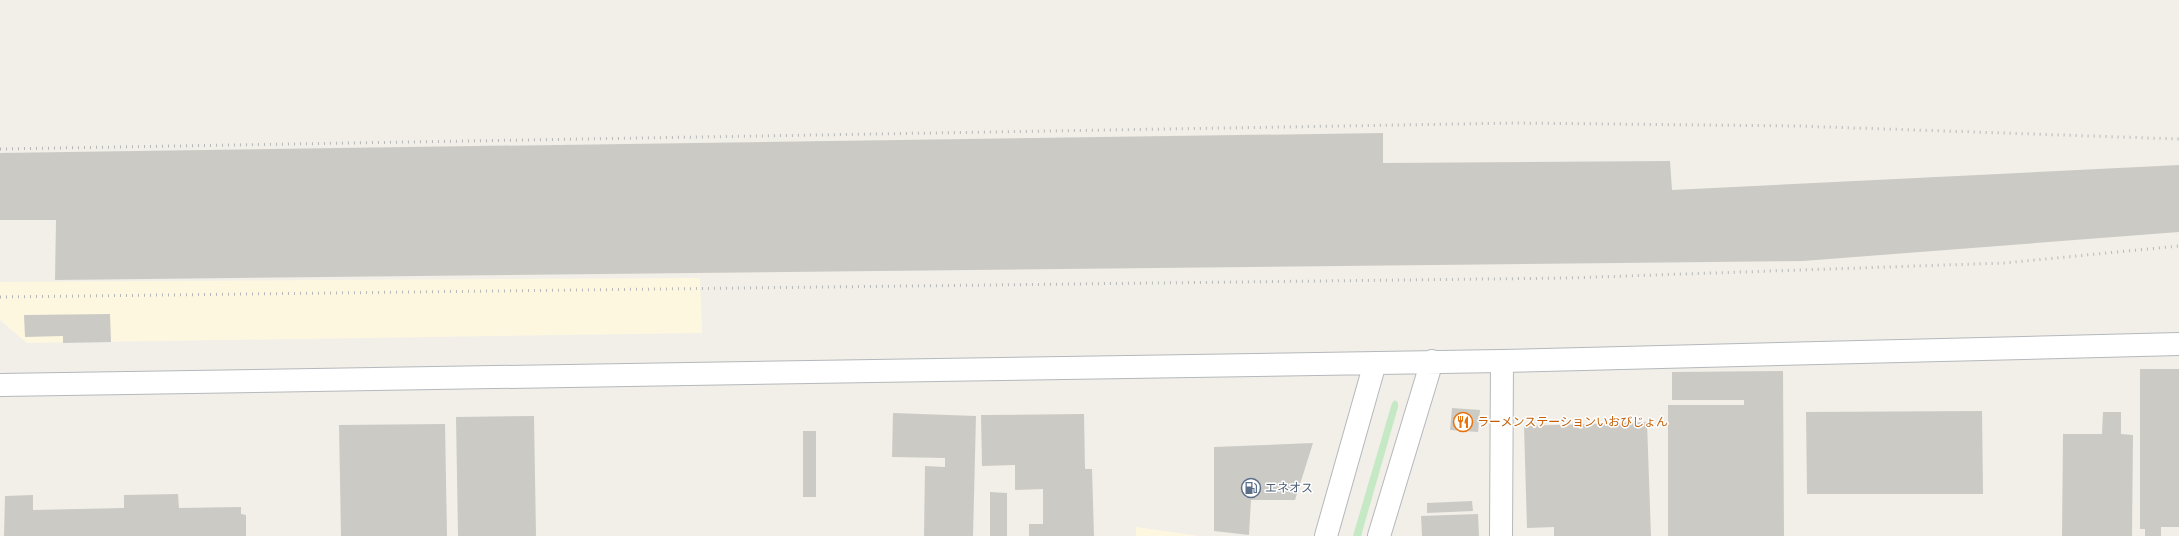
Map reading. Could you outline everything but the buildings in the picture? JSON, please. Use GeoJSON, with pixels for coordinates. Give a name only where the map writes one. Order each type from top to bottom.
{"type":"FeatureCollection","features":[{"type":"Feature","properties":{"kind":"street"},"geometry":{"type":"LineString","coordinates":[[0,385],[1502,361],[2179,344]]}},
{"type":"Feature","properties":{"kind":"street"},"geometry":{"type":"LineString","coordinates":[[1379,536],[1432,361]]}},
{"type":"Feature","properties":{"kind":"street"},"geometry":{"type":"LineString","coordinates":[[1501,536],[1502,361]]}},
{"type":"Feature","properties":{"kind":"street"},"geometry":{"type":"LineString","coordinates":[[1326,536],[1375,363]]}},
{"type":"Feature","properties":{"kind":"shaded area"},"geometry":{"type":"Polygon","coordinates":[[[700,278],[702,333],[27,343],[0,320],[0,282],[700,278]]]}},
{"type":"Feature","properties":{"kind":"shaded area"},"geometry":{"type":"Polygon","coordinates":[[[1136,527],[1199,536],[1136,536],[1136,527]]]}},
{"type":"Feature","properties":{"kind":"green space"},"geometry":{"type":"Polygon","coordinates":[[[1395,400],[1398,403],[1398,407],[1361,536],[1353,536],[1392,403],[1395,400]]]}},
{"type":"Feature","properties":{"kind":"railway"},"geometry":{"type":"LineString","coordinates":[[0,149],[1516,123],[1798,126],[2179,139]]}},
{"type":"Feature","properties":{"kind":"railway"},"geometry":{"type":"LineString","coordinates":[[0,297],[1568,278],[2004,263],[2179,246]]}},
{"type":"Feature","properties":{"kind":"place","name":"ラーメンステーションいおびじょん"},"geometry":{"type":"Point","coordinates":[1463,422]}},
{"type":"Feature","properties":{"kind":"place","name":"エネオス"},"geometry":{"type":"Point","coordinates":[1251,488]}}]}
